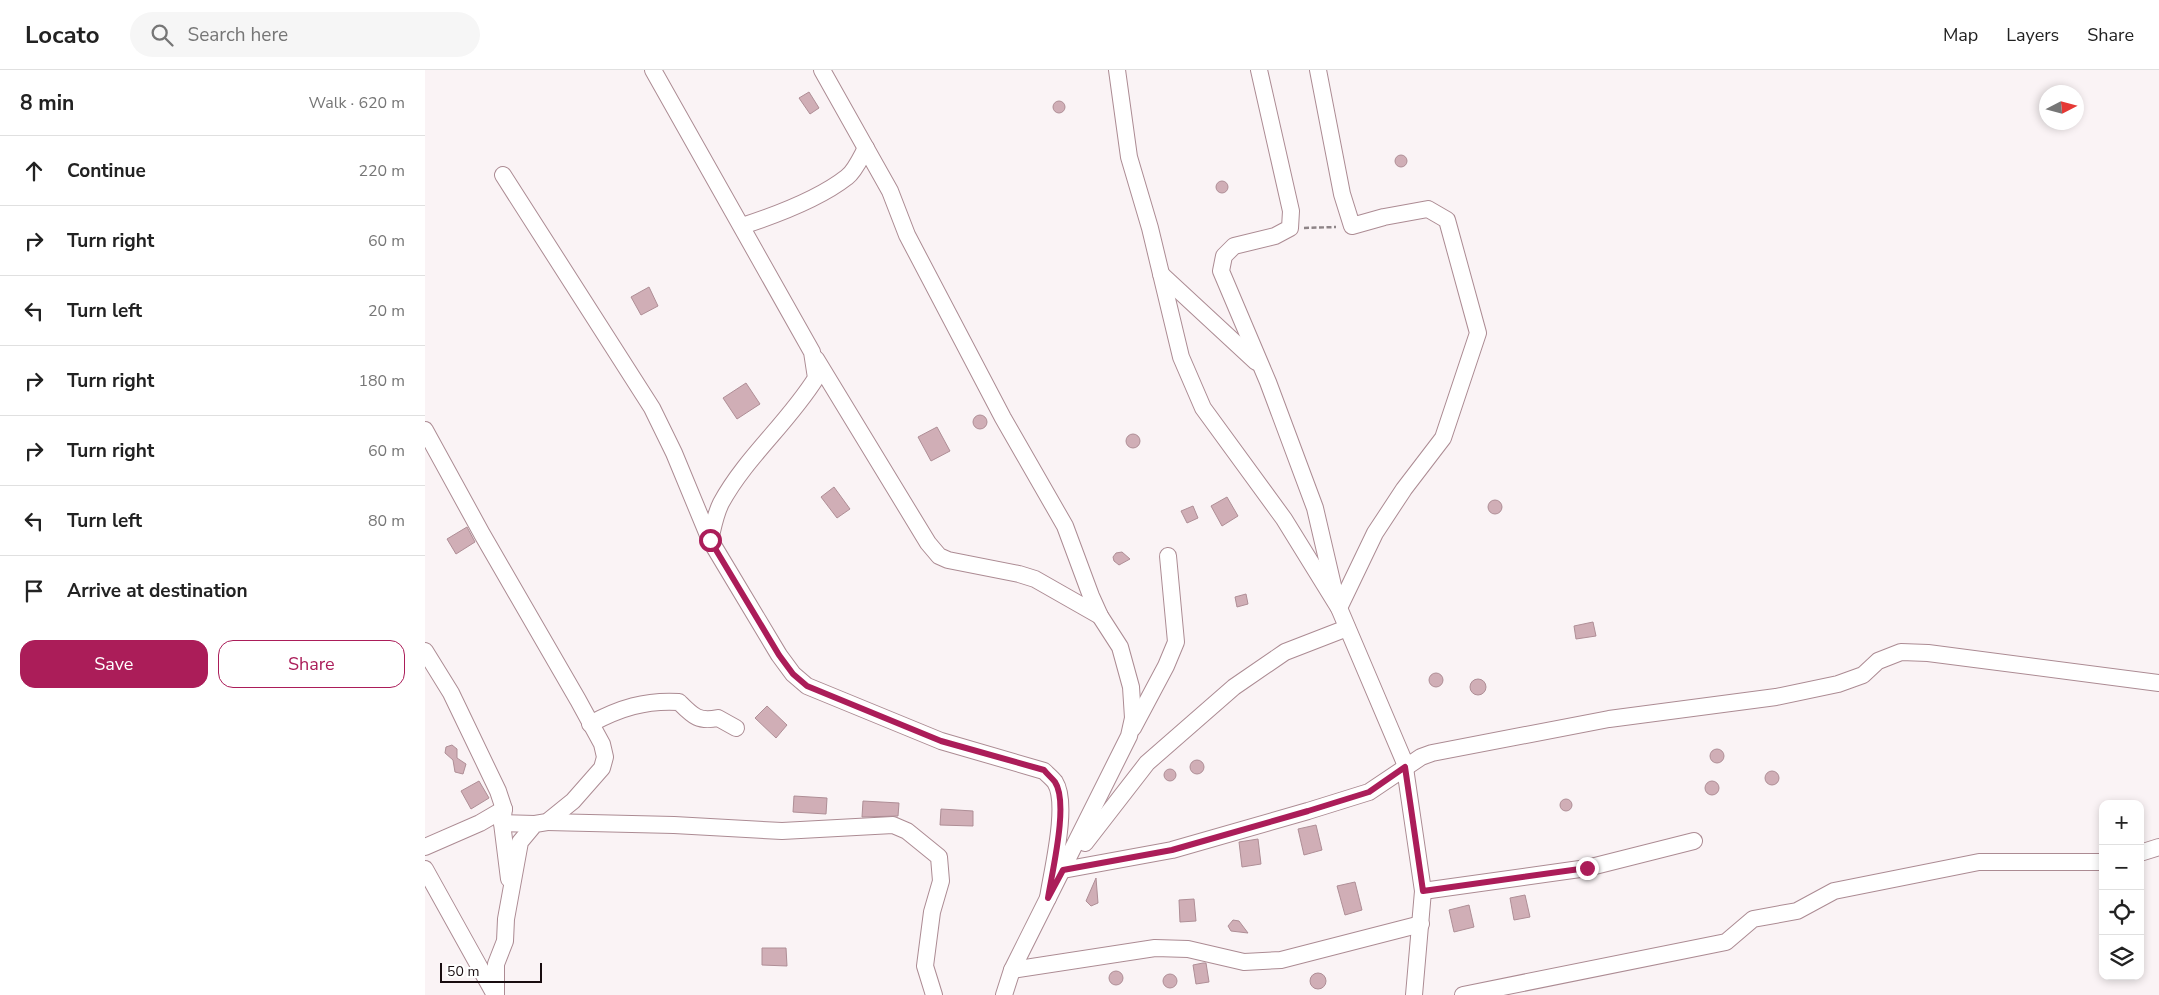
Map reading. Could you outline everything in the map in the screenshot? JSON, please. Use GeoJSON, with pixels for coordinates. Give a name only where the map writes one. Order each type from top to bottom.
{"type":"FeatureCollection","features":[{"type":"Feature","properties":{"kind":"street"},"geometry":{"type":"LineString","coordinates":[[653,70],[812,352],[933,551],[948,560],[1019,574],[1035,580],[1100,616]]}},
{"type":"Feature","properties":{"kind":"street"},"geometry":{"type":"LineString","coordinates":[[822,70],[890,191],[907,235],[1003,418],[1065,526],[1100,616],[1120,647],[1131,687],[1133,718],[1129,736]]}},
{"type":"Feature","properties":{"kind":"street"},"geometry":{"type":"LineString","coordinates":[[1117,70],[1129,157],[1181,356],[1203,408],[1284,518],[1339,608]]}},
{"type":"Feature","properties":{"kind":"street"},"geometry":{"type":"LineString","coordinates":[[1259,70],[1291,211],[1291,228],[1275,236],[1234,246],[1224,256],[1221,271],[1262,368],[1315,508],[1339,608],[1405,767],[1423,891],[1414,995]]}},
{"type":"Feature","properties":{"kind":"street"},"geometry":{"type":"LineString","coordinates":[[1318,70],[1342,194],[1352,226],[1384,217],[1428,209],[1447,220],[1478,334],[1443,438],[1404,489],[1375,532],[1339,608]]}},
{"type":"Feature","properties":{"kind":"street"},"geometry":{"type":"LineString","coordinates":[[742,226],[766,218],[819,194],[848,176],[866,148]]}},
{"type":"Feature","properties":{"kind":"street"},"geometry":{"type":"LineString","coordinates":[[503,175],[652,408],[674,453],[710,540],[779,655],[793,674],[807,686],[941,741],[1044,770],[1055,782],[1061,801],[1061,816],[1048,898]]}},
{"type":"Feature","properties":{"kind":"street"},"geometry":{"type":"LineString","coordinates":[[1161,274],[1262,368]]}},
{"type":"Feature","properties":{"kind":"street"},"geometry":{"type":"LineString","coordinates":[[710,540],[720,505],[736,480],[805,396],[816,378],[812,352]]}},
{"type":"Feature","properties":{"kind":"street"},"geometry":{"type":"LineString","coordinates":[[425,430],[482,534],[574,692],[602,744],[605,756],[602,768],[573,800],[541,823],[520,842],[506,919],[505,941],[496,964],[496,995]]}},
{"type":"Feature","properties":{"kind":"street"},"geometry":{"type":"LineString","coordinates":[[1066,869],[1176,642],[1167,556]]}},
{"type":"Feature","properties":{"kind":"street"},"geometry":{"type":"LineString","coordinates":[[1004,995],[1012,970],[1048,898],[1090,836],[1147,763],[1233,687],[1285,652],[1347,628]]}},
{"type":"Feature","properties":{"kind":"street"},"geometry":{"type":"LineString","coordinates":[[425,651],[451,693],[498,791],[503,816],[512,894]]}},
{"type":"Feature","properties":{"kind":"street"},"geometry":{"type":"LineString","coordinates":[[1066,869],[1172,850],[1369,792],[1421,757],[1493,740],[1609,719],[1776,697],[1838,684],[1863,675],[1878,661],[1901,652],[1928,653],[2159,683]]}},
{"type":"Feature","properties":{"kind":"street"},"geometry":{"type":"LineString","coordinates":[[590,724],[615,710],[661,701],[679,702],[694,716],[706,720],[719,718],[736,728]]}},
{"type":"Feature","properties":{"kind":"street"},"geometry":{"type":"LineString","coordinates":[[425,847],[503,816],[541,823],[674,825],[782,831],[893,825],[907,831],[939,857],[941,881],[932,912],[925,966],[934,995]]}},
{"type":"Feature","properties":{"kind":"street"},"geometry":{"type":"LineString","coordinates":[[1423,891],[1587,868],[1695,841]]}},
{"type":"Feature","properties":{"kind":"street"},"geometry":{"type":"LineString","coordinates":[[2144,852],[2159,847]]}},
{"type":"Feature","properties":{"kind":"street"},"geometry":{"type":"LineString","coordinates":[[1463,995],[1726,942],[1753,919],[1797,911],[1834,891],[1979,862],[2099,862]]}},
{"type":"Feature","properties":{"kind":"street"},"geometry":{"type":"LineString","coordinates":[[425,870],[496,995]]}},
{"type":"Feature","properties":{"kind":"street"},"geometry":{"type":"LineString","coordinates":[[1012,970],[1155,948],[1188,950],[1244,962],[1281,960],[1421,924]]}},
{"type":"Feature","properties":{"kind":"path"},"geometry":{"type":"LineString","coordinates":[[1291,228],[1352,226]]}},
{"type":"Feature","properties":{"kind":"building"},"geometry":{"type":"Polygon","coordinates":[[[809,92],[819,108],[810,114],[799,98],[809,92]]]}},
{"type":"Feature","properties":{"kind":"building"},"geometry":{"type":"Polygon","coordinates":[[[1057,101],[1061,101],[1065,107],[1061,113],[1057,113],[1053,109],[1053,105],[1057,101]]]}},
{"type":"Feature","properties":{"kind":"building"},"geometry":{"type":"Polygon","coordinates":[[[1399,155],[1403,155],[1407,161],[1403,167],[1399,167],[1395,163],[1395,159],[1399,155]]]}},
{"type":"Feature","properties":{"kind":"building"},"geometry":{"type":"Polygon","coordinates":[[[1220,181],[1224,181],[1228,187],[1224,193],[1220,193],[1216,189],[1216,185],[1220,181]]]}},
{"type":"Feature","properties":{"kind":"building"},"geometry":{"type":"Polygon","coordinates":[[[649,287],[658,306],[641,315],[631,297],[649,287]]]}},
{"type":"Feature","properties":{"kind":"building"},"geometry":{"type":"Polygon","coordinates":[[[746,383],[760,404],[737,419],[723,398],[746,383]]]}},
{"type":"Feature","properties":{"kind":"building"},"geometry":{"type":"Polygon","coordinates":[[[980,415],[985,417],[987,422],[985,427],[980,429],[975,427],[973,422],[975,417],[980,415]]]}},
{"type":"Feature","properties":{"kind":"building"},"geometry":{"type":"Polygon","coordinates":[[[937,427],[950,451],[931,461],[918,437],[937,427]]]}},
{"type":"Feature","properties":{"kind":"building"},"geometry":{"type":"Polygon","coordinates":[[[1130,434],[1136,434],[1140,441],[1136,448],[1130,448],[1126,444],[1126,438],[1130,434]]]}},
{"type":"Feature","properties":{"kind":"building"},"geometry":{"type":"Polygon","coordinates":[[[834,487],[850,509],[837,518],[821,497],[834,487]]]}},
{"type":"Feature","properties":{"kind":"building"},"geometry":{"type":"Polygon","coordinates":[[[1227,497],[1238,516],[1222,526],[1211,506],[1227,497]]]}},
{"type":"Feature","properties":{"kind":"building"},"geometry":{"type":"Polygon","coordinates":[[[1495,500],[1500,502],[1502,507],[1500,512],[1495,514],[1490,512],[1488,507],[1490,502],[1495,500]]]}},
{"type":"Feature","properties":{"kind":"building"},"geometry":{"type":"Polygon","coordinates":[[[1193,506],[1198,518],[1187,523],[1181,511],[1193,506]]]}},
{"type":"Feature","properties":{"kind":"building"},"geometry":{"type":"Polygon","coordinates":[[[467,527],[475,542],[456,554],[447,539],[467,527]]]}},
{"type":"Feature","properties":{"kind":"building"},"geometry":{"type":"Polygon","coordinates":[[[1122,552],[1130,559],[1119,565],[1114,561],[1113,557],[1116,553],[1122,552]]]}},
{"type":"Feature","properties":{"kind":"building"},"geometry":{"type":"Polygon","coordinates":[[[1246,594],[1248,604],[1237,607],[1235,597],[1246,594]]]}},
{"type":"Feature","properties":{"kind":"building"},"geometry":{"type":"Polygon","coordinates":[[[1593,622],[1596,636],[1576,639],[1574,626],[1593,622]]]}},
{"type":"Feature","properties":{"kind":"building"},"geometry":{"type":"Polygon","coordinates":[[[1436,673],[1441,675],[1443,680],[1441,685],[1436,687],[1431,685],[1429,680],[1431,675],[1436,673]]]}},
{"type":"Feature","properties":{"kind":"building"},"geometry":{"type":"Polygon","coordinates":[[[1475,679],[1481,679],[1486,684],[1484,693],[1475,695],[1470,690],[1470,684],[1475,679]]]}},
{"type":"Feature","properties":{"kind":"building"},"geometry":{"type":"Polygon","coordinates":[[[767,706],[787,725],[776,738],[755,718],[767,706]]]}},
{"type":"Feature","properties":{"kind":"building"},"geometry":{"type":"Polygon","coordinates":[[[452,745],[457,749],[457,758],[466,764],[463,774],[455,772],[453,760],[445,753],[446,747],[452,745]]]}},
{"type":"Feature","properties":{"kind":"building"},"geometry":{"type":"Polygon","coordinates":[[[1717,749],[1722,751],[1724,756],[1722,761],[1717,763],[1712,761],[1710,756],[1712,751],[1717,749]]]}},
{"type":"Feature","properties":{"kind":"building"},"geometry":{"type":"Polygon","coordinates":[[[1197,760],[1202,762],[1204,767],[1202,772],[1197,774],[1192,772],[1190,767],[1192,762],[1197,760]]]}},
{"type":"Feature","properties":{"kind":"building"},"geometry":{"type":"Polygon","coordinates":[[[1168,769],[1172,769],[1176,775],[1172,781],[1168,781],[1164,777],[1164,773],[1168,769]]]}},
{"type":"Feature","properties":{"kind":"building"},"geometry":{"type":"Polygon","coordinates":[[[1772,771],[1777,773],[1779,778],[1777,783],[1772,785],[1767,783],[1765,778],[1767,773],[1772,771]]]}},
{"type":"Feature","properties":{"kind":"building"},"geometry":{"type":"Polygon","coordinates":[[[479,781],[489,798],[471,809],[461,791],[479,781]]]}},
{"type":"Feature","properties":{"kind":"building"},"geometry":{"type":"Polygon","coordinates":[[[1709,781],[1715,781],[1719,788],[1715,795],[1709,795],[1705,791],[1705,785],[1709,781]]]}},
{"type":"Feature","properties":{"kind":"building"},"geometry":{"type":"Polygon","coordinates":[[[794,796],[827,798],[826,814],[793,812],[794,796]]]}},
{"type":"Feature","properties":{"kind":"building"},"geometry":{"type":"Polygon","coordinates":[[[1566,799],[1572,805],[1566,811],[1560,805],[1566,799]]]}},
{"type":"Feature","properties":{"kind":"building"},"geometry":{"type":"Polygon","coordinates":[[[863,801],[899,803],[898,816],[862,817],[863,801]]]}},
{"type":"Feature","properties":{"kind":"building"},"geometry":{"type":"Polygon","coordinates":[[[941,809],[973,811],[973,826],[940,825],[941,809]]]}},
{"type":"Feature","properties":{"kind":"building"},"geometry":{"type":"Polygon","coordinates":[[[1316,825],[1322,850],[1304,855],[1298,829],[1316,825]]]}},
{"type":"Feature","properties":{"kind":"building"},"geometry":{"type":"Polygon","coordinates":[[[1258,839],[1261,864],[1242,867],[1239,842],[1258,839]]]}},
{"type":"Feature","properties":{"kind":"building"},"geometry":{"type":"Polygon","coordinates":[[[1096,878],[1098,903],[1091,906],[1086,901],[1096,878]]]}},
{"type":"Feature","properties":{"kind":"building"},"geometry":{"type":"Polygon","coordinates":[[[1355,882],[1362,910],[1345,915],[1337,886],[1355,882]]]}},
{"type":"Feature","properties":{"kind":"building"},"geometry":{"type":"Polygon","coordinates":[[[1525,895],[1530,917],[1514,920],[1510,898],[1525,895]]]}},
{"type":"Feature","properties":{"kind":"building"},"geometry":{"type":"Polygon","coordinates":[[[1194,899],[1196,921],[1180,922],[1179,900],[1194,899]]]}},
{"type":"Feature","properties":{"kind":"building"},"geometry":{"type":"Polygon","coordinates":[[[1469,905],[1474,927],[1454,932],[1449,910],[1469,905]]]}},
{"type":"Feature","properties":{"kind":"building"},"geometry":{"type":"Polygon","coordinates":[[[1233,920],[1239,921],[1248,933],[1231,931],[1228,926],[1233,920]]]}},
{"type":"Feature","properties":{"kind":"building"},"geometry":{"type":"Polygon","coordinates":[[[762,948],[786,948],[787,966],[762,965],[762,948]]]}},
{"type":"Feature","properties":{"kind":"building"},"geometry":{"type":"Polygon","coordinates":[[[1206,963],[1209,982],[1196,984],[1193,965],[1206,963]]]}},
{"type":"Feature","properties":{"kind":"building"},"geometry":{"type":"Polygon","coordinates":[[[1116,971],[1121,973],[1123,978],[1121,983],[1116,985],[1111,983],[1109,978],[1111,973],[1116,971]]]}},
{"type":"Feature","properties":{"kind":"building"},"geometry":{"type":"Polygon","coordinates":[[[1315,973],[1321,973],[1326,978],[1324,987],[1315,989],[1310,984],[1310,978],[1315,973]]]}},
{"type":"Feature","properties":{"kind":"building"},"geometry":{"type":"Polygon","coordinates":[[[1170,974],[1175,976],[1177,981],[1175,986],[1170,988],[1165,986],[1163,981],[1165,976],[1170,974]]]}},
{"type":"Feature","properties":{"kind":"route"},"geometry":{"type":"LineString","coordinates":[[710,540],[779,655],[793,674],[807,686],[941,741],[1044,770],[1055,782],[1061,801],[1061,816],[1048,898],[1063,870],[1172,850],[1308,811],[1369,792],[1405,767],[1423,891],[1587,868]]}}]}
